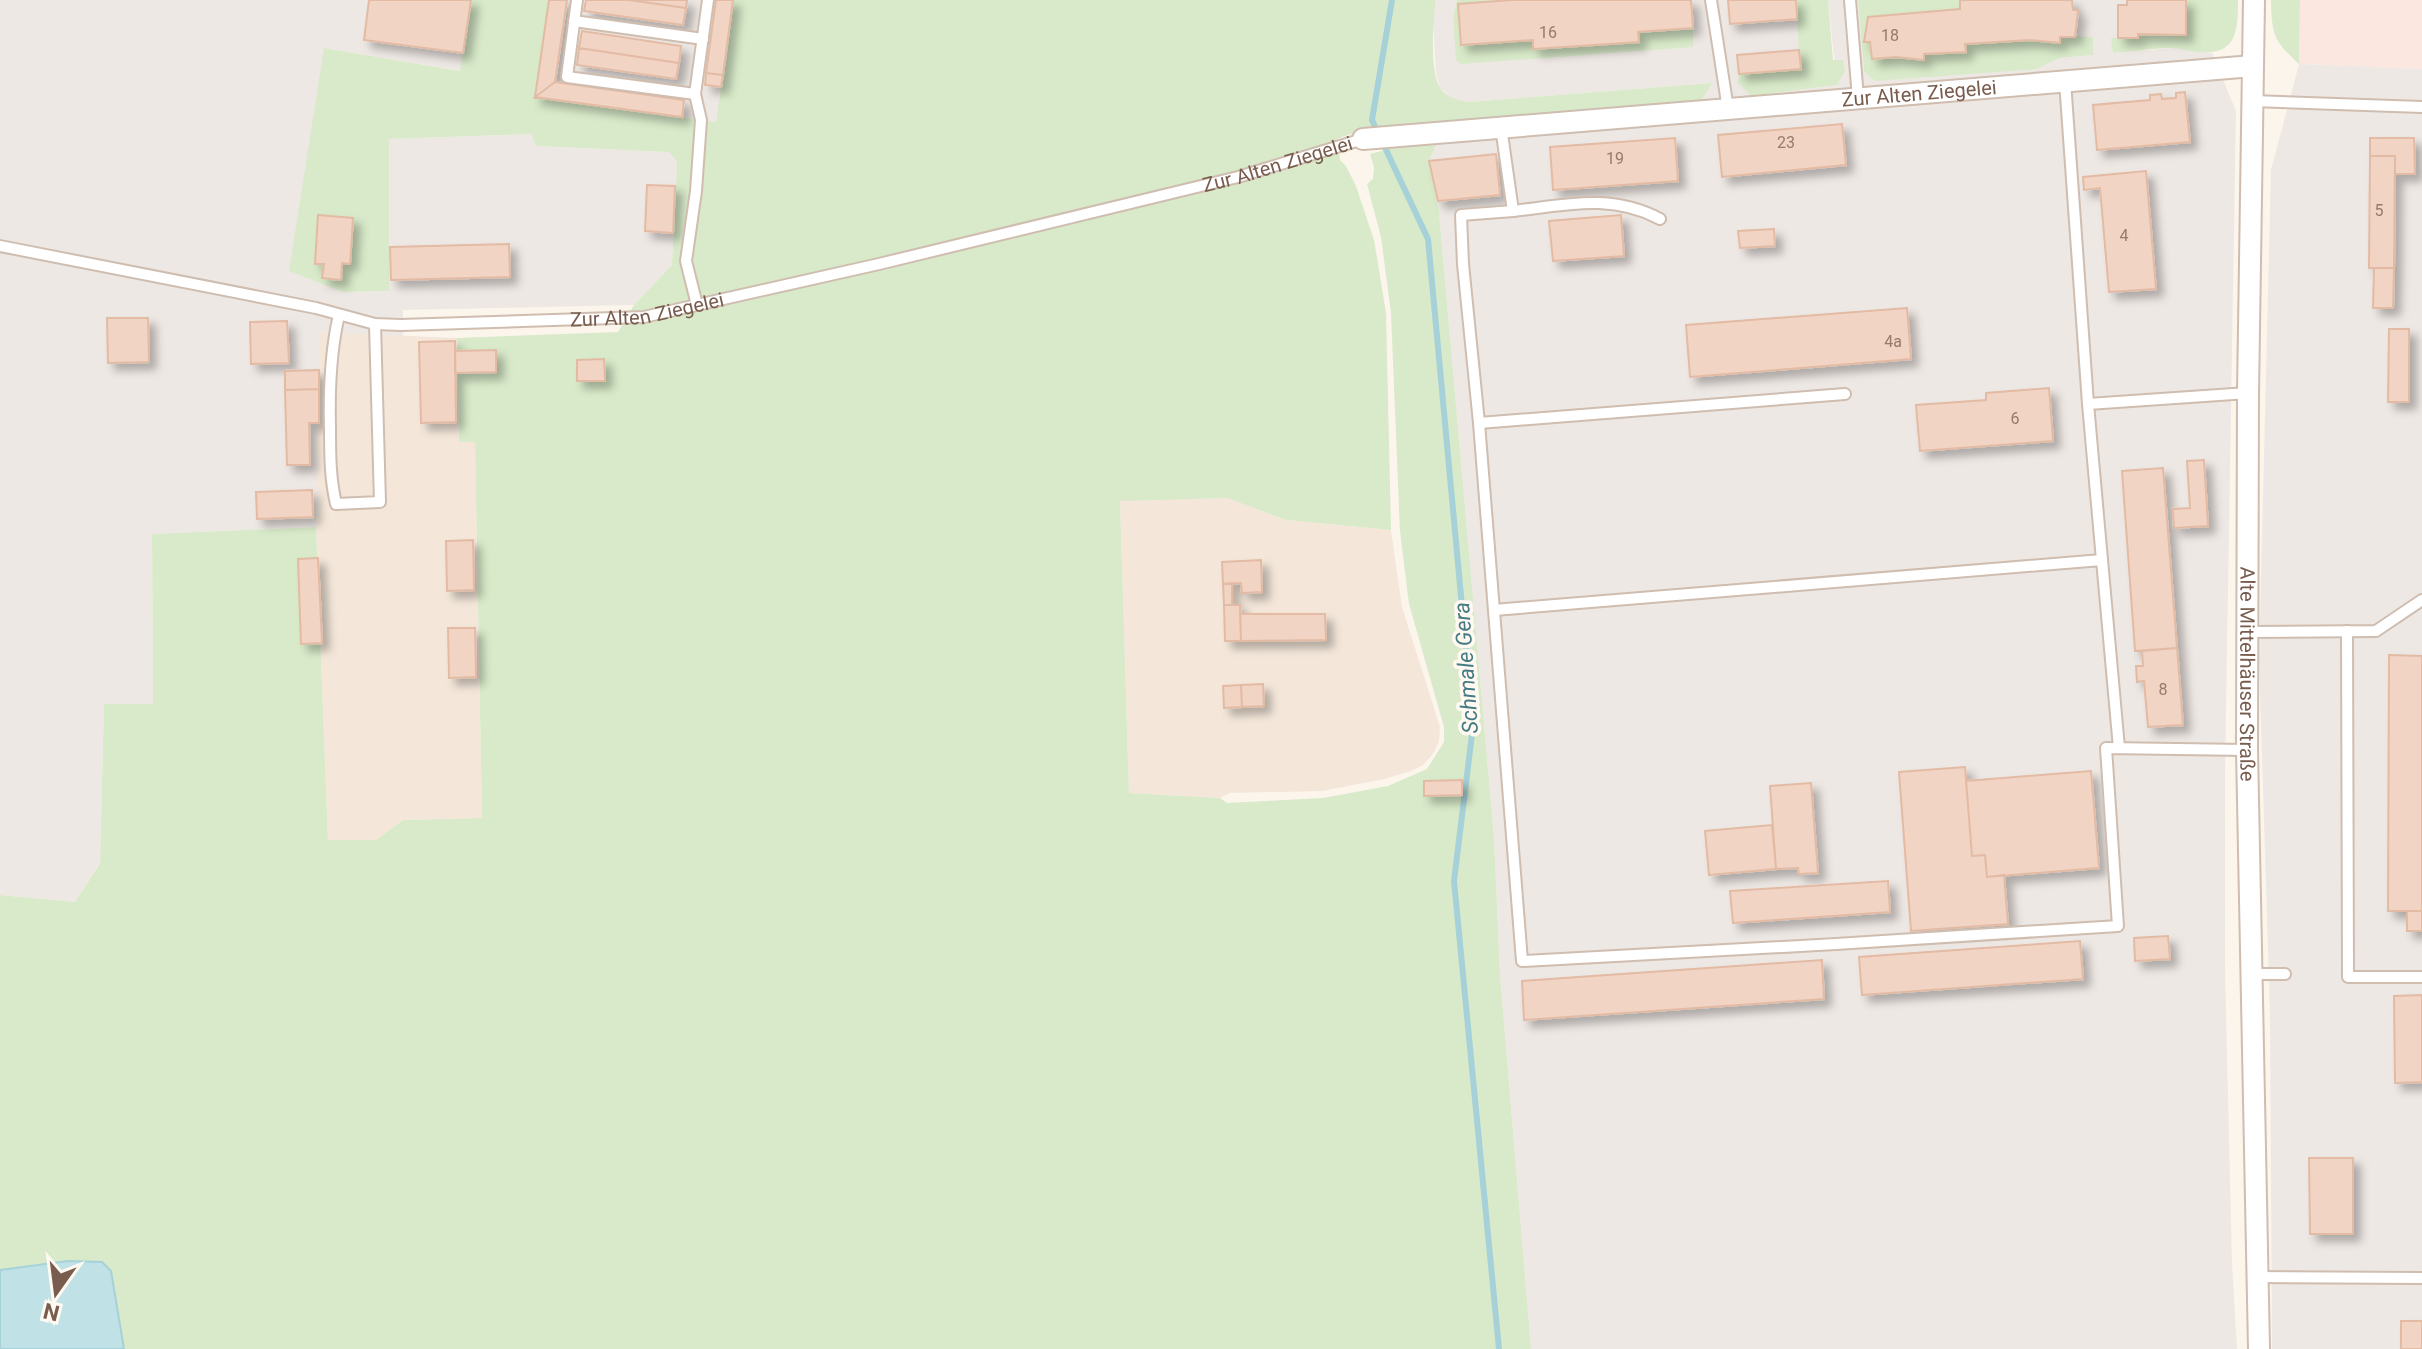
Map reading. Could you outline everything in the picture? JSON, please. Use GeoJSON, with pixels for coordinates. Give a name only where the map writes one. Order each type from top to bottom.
{"type":"FeatureCollection","features":[{"type":"Feature","properties":{"kind":"street","name":"Alte Mittelhäuser Straße"},"geometry":{"type":"LineString","coordinates":[[2254,0],[2247,750],[2259,1349]]}},
{"type":"Feature","properties":{"kind":"street","name":"Zur Alten Ziegelei"},"geometry":{"type":"LineString","coordinates":[[1363,139],[2253,66]]}},
{"type":"Feature","properties":{"kind":"lane"},"geometry":{"type":"LineString","coordinates":[[577,0],[567,77],[695,94]]}},
{"type":"Feature","properties":{"kind":"lane"},"geometry":{"type":"LineString","coordinates":[[697,305],[686,261],[696,191],[701,120],[695,94],[708,0]]}},
{"type":"Feature","properties":{"kind":"lane"},"geometry":{"type":"LineString","coordinates":[[1711,0],[1728,109]]}},
{"type":"Feature","properties":{"kind":"lane"},"geometry":{"type":"LineString","coordinates":[[1850,0],[1858,98]]}},
{"type":"Feature","properties":{"kind":"lane"},"geometry":{"type":"LineString","coordinates":[[574,21],[703,39]]}},
{"type":"Feature","properties":{"kind":"lane"},"geometry":{"type":"LineString","coordinates":[[2065,81],[2088,404],[2119,748]]}},
{"type":"Feature","properties":{"kind":"lane"},"geometry":{"type":"LineString","coordinates":[[2253,101],[2422,107]]}},
{"type":"Feature","properties":{"kind":"lane"},"geometry":{"type":"LineString","coordinates":[[1501,127],[1513,211]]}},
{"type":"Feature","properties":{"kind":"lane","name":"Zur Alten Ziegelei"},"geometry":{"type":"LineString","coordinates":[[0,246],[316,308],[375,324],[644,317],[1238,177],[1363,139]]}},
{"type":"Feature","properties":{"kind":"lane"},"geometry":{"type":"LineString","coordinates":[[1660,219],[1642,209],[1603,202],[1461,215],[1522,961],[2118,926],[2106,748],[2247,750]]}},
{"type":"Feature","properties":{"kind":"lane"},"geometry":{"type":"LineString","coordinates":[[339,315],[332,341],[329,383],[330,480],[336,504],[380,502],[375,324]]}},
{"type":"Feature","properties":{"kind":"lane"},"geometry":{"type":"LineString","coordinates":[[2088,404],[2248,393]]}},
{"type":"Feature","properties":{"kind":"lane"},"geometry":{"type":"LineString","coordinates":[[1479,423],[1845,394]]}},
{"type":"Feature","properties":{"kind":"lane"},"geometry":{"type":"LineString","coordinates":[[1494,610],[2102,560]]}},
{"type":"Feature","properties":{"kind":"lane"},"geometry":{"type":"LineString","coordinates":[[2247,632],[2376,631],[2422,600]]}},
{"type":"Feature","properties":{"kind":"lane"},"geometry":{"type":"LineString","coordinates":[[2347,631],[2348,977],[2422,977]]}},
{"type":"Feature","properties":{"kind":"lane"},"geometry":{"type":"LineString","coordinates":[[2251,974],[2285,974]]}},
{"type":"Feature","properties":{"kind":"lane"},"geometry":{"type":"LineString","coordinates":[[2258,1277],[2422,1278]]}},
{"type":"Feature","properties":{"kind":"shaded area"},"geometry":{"type":"Polygon","coordinates":[[[0,0],[471,0],[461,71],[324,48],[343,292],[389,291],[389,139],[532,134],[536,146],[669,152],[677,162],[672,265],[634,305],[403,310],[403,336],[320,332],[316,527],[152,534],[153,704],[104,705],[100,862],[75,902],[0,895],[0,0]]]}},
{"type":"Feature","properties":{"kind":"shaded area"},"geometry":{"type":"Polygon","coordinates":[[[549,0],[733,0],[716,122],[535,97],[549,0]]]}},
{"type":"Feature","properties":{"kind":"shaded area"},"geometry":{"type":"Polygon","coordinates":[[[1436,0],[1796,0],[1801,69],[1739,74],[1751,96],[1837,85],[1828,0],[1858,0],[1864,72],[2037,69],[2060,58],[2092,55],[2075,37],[2078,11],[2073,10],[2072,0],[2186,0],[2186,35],[2118,38],[2114,53],[2174,48],[2212,53],[2236,111],[2225,771],[2225,969],[2237,1349],[1531,1349],[1500,974],[1494,837],[1439,212],[1429,161],[1445,124],[1701,101],[1711,83],[1469,102],[1453,99],[1440,88],[1436,73],[1433,20],[1436,0]]]}},
{"type":"Feature","properties":{"kind":"shaded area"},"geometry":{"type":"Polygon","coordinates":[[[2300,0],[2422,0],[2422,69],[2299,64],[2300,0]]]}},
{"type":"Feature","properties":{"kind":"shaded area"},"geometry":{"type":"Polygon","coordinates":[[[2299,64],[2422,69],[2422,1349],[2272,1349],[2270,1013],[2259,660],[2271,170],[2299,64]]]}},
{"type":"Feature","properties":{"kind":"shaded area"},"geometry":{"type":"Polygon","coordinates":[[[319,332],[457,338],[459,441],[475,441],[482,818],[403,820],[376,840],[328,840],[316,527],[319,332]]]}},
{"type":"Feature","properties":{"kind":"shaded area"},"geometry":{"type":"Polygon","coordinates":[[[1227,498],[1286,520],[1391,530],[1402,607],[1440,727],[1439,741],[1423,765],[1385,779],[1322,791],[1230,793],[1220,798],[1129,793],[1120,500],[1227,498]]]}},
{"type":"Feature","properties":{"kind":"green space"},"geometry":{"type":"Polygon","coordinates":[[[471,0],[549,0],[536,97],[716,122],[733,0],[1436,0],[1433,59],[1437,81],[1447,95],[1457,99],[1469,102],[1712,83],[1701,101],[1390,127],[1337,139],[1340,160],[1356,186],[1374,240],[1386,313],[1391,530],[1286,520],[1227,498],[1120,501],[1129,793],[1220,798],[1227,803],[1323,798],[1388,786],[1427,769],[1444,742],[1444,727],[1409,604],[1400,531],[1391,313],[1381,237],[1367,184],[1373,179],[1374,167],[1370,154],[1393,148],[1436,145],[1429,161],[1439,212],[1494,837],[1500,974],[1531,1349],[124,1349],[111,1271],[38,1264],[0,1270],[0,895],[75,902],[100,863],[104,704],[153,704],[152,534],[316,527],[328,840],[376,840],[403,820],[482,818],[475,442],[459,442],[457,338],[618,332],[634,305],[672,265],[677,162],[669,152],[536,146],[531,134],[389,139],[389,291],[343,292],[289,271],[324,48],[460,71],[471,0]]]}},
{"type":"Feature","properties":{"kind":"green space"},"geometry":{"type":"Polygon","coordinates":[[[1457,0],[1512,0],[1459,4],[1462,45],[1533,40],[1533,48],[1639,41],[1638,32],[1693,28],[1693,47],[1461,64],[1456,60],[1453,19],[1457,0]]]}},
{"type":"Feature","properties":{"kind":"green space"},"geometry":{"type":"Polygon","coordinates":[[[1796,0],[1828,0],[1833,60],[1843,60],[1845,71],[1837,85],[1751,96],[1738,83],[1739,74],[1800,69],[1796,0]]]}},
{"type":"Feature","properties":{"kind":"green space"},"geometry":{"type":"Polygon","coordinates":[[[1858,0],[2072,0],[2073,10],[2078,10],[2075,36],[2093,37],[2093,55],[2060,58],[2037,69],[1876,81],[1864,72],[1858,0]]]}},
{"type":"Feature","properties":{"kind":"green space"},"geometry":{"type":"Polygon","coordinates":[[[2186,0],[2238,0],[2235,32],[2227,46],[2209,52],[2170,48],[2113,53],[2111,38],[2138,38],[2138,34],[2185,34],[2186,0]]]}},
{"type":"Feature","properties":{"kind":"green space"},"geometry":{"type":"Polygon","coordinates":[[[2271,0],[2300,0],[2299,64],[2276,36],[2271,0]]]}},
{"type":"Feature","properties":{"kind":"water"},"geometry":{"type":"Polygon","coordinates":[[[68,1261],[102,1262],[111,1271],[124,1349],[0,1349],[0,1270],[68,1261]]]}},
{"type":"Feature","properties":{"kind":"building"},"geometry":{"type":"Polygon","coordinates":[[[369,0],[471,0],[463,53],[364,40],[369,0]]]}},
{"type":"Feature","properties":{"kind":"building"},"geometry":{"type":"Polygon","coordinates":[[[549,0],[567,0],[555,82],[535,97],[549,0]]]}},
{"type":"Feature","properties":{"kind":"building"},"geometry":{"type":"Polygon","coordinates":[[[586,0],[629,0],[686,8],[683,25],[584,11],[586,0]]]}},
{"type":"Feature","properties":{"kind":"building"},"geometry":{"type":"Polygon","coordinates":[[[629,0],[687,0],[686,8],[629,0]]]}},
{"type":"Feature","properties":{"kind":"building"},"geometry":{"type":"Polygon","coordinates":[[[716,0],[733,0],[723,75],[706,73],[716,0]]]}},
{"type":"Feature","properties":{"kind":"building"},"geometry":{"type":"Polygon","coordinates":[[[1512,0],[1691,0],[1693,28],[1638,32],[1639,42],[1533,49],[1533,40],[1461,45],[1458,4],[1512,0]]]}},
{"type":"Feature","properties":{"kind":"building"},"geometry":{"type":"Polygon","coordinates":[[[1728,0],[1796,0],[1797,19],[1730,24],[1728,0]]]}},
{"type":"Feature","properties":{"kind":"building"},"geometry":{"type":"Polygon","coordinates":[[[1960,0],[2072,0],[2073,10],[2078,10],[2075,37],[2060,37],[2060,43],[2030,40],[1965,44],[1966,52],[1924,54],[1924,60],[1896,57],[1872,59],[1870,42],[1864,42],[1868,17],[1960,9],[1960,0]]]}},
{"type":"Feature","properties":{"kind":"building"},"geometry":{"type":"Polygon","coordinates":[[[2127,0],[2186,0],[2186,35],[2138,34],[2138,38],[2118,38],[2118,5],[2127,5],[2127,0]]]}},
{"type":"Feature","properties":{"kind":"building"},"geometry":{"type":"Polygon","coordinates":[[[582,31],[681,46],[679,63],[579,48],[582,31]]]}},
{"type":"Feature","properties":{"kind":"building"},"geometry":{"type":"Polygon","coordinates":[[[579,48],[679,63],[676,79],[577,65],[579,48]]]}},
{"type":"Feature","properties":{"kind":"building"},"geometry":{"type":"Polygon","coordinates":[[[1799,50],[1801,69],[1739,74],[1737,55],[1799,50]]]}},
{"type":"Feature","properties":{"kind":"building"},"geometry":{"type":"Polygon","coordinates":[[[706,73],[723,75],[721,87],[705,85],[706,73]]]}},
{"type":"Feature","properties":{"kind":"building"},"geometry":{"type":"Polygon","coordinates":[[[555,82],[684,100],[682,117],[535,97],[555,82]]]}},
{"type":"Feature","properties":{"kind":"building"},"geometry":{"type":"Polygon","coordinates":[[[2185,92],[2190,142],[2097,150],[2093,105],[2150,100],[2150,95],[2161,94],[2162,99],[2176,98],[2176,93],[2185,92]]]}},
{"type":"Feature","properties":{"kind":"building"},"geometry":{"type":"Polygon","coordinates":[[[1842,124],[1846,165],[1722,177],[1718,135],[1842,124]]]}},
{"type":"Feature","properties":{"kind":"building"},"geometry":{"type":"Polygon","coordinates":[[[1675,138],[1678,181],[1553,190],[1550,147],[1675,138]]]}},
{"type":"Feature","properties":{"kind":"building"},"geometry":{"type":"Polygon","coordinates":[[[2370,138],[2414,138],[2415,174],[2395,174],[2395,156],[2370,156],[2370,138]]]}},
{"type":"Feature","properties":{"kind":"building"},"geometry":{"type":"Polygon","coordinates":[[[1496,154],[1500,195],[1438,201],[1429,161],[1496,154]]]}},
{"type":"Feature","properties":{"kind":"building"},"geometry":{"type":"Polygon","coordinates":[[[2370,156],[2395,156],[2394,268],[2369,268],[2370,156]]]}},
{"type":"Feature","properties":{"kind":"building"},"geometry":{"type":"Polygon","coordinates":[[[2146,171],[2156,289],[2109,292],[2100,188],[2084,190],[2083,177],[2146,171]]]}},
{"type":"Feature","properties":{"kind":"building"},"geometry":{"type":"Polygon","coordinates":[[[647,185],[675,186],[673,233],[645,231],[647,185]]]}},
{"type":"Feature","properties":{"kind":"building"},"geometry":{"type":"Polygon","coordinates":[[[318,215],[353,218],[350,264],[342,263],[341,280],[322,278],[324,264],[315,264],[318,215]]]}},
{"type":"Feature","properties":{"kind":"building"},"geometry":{"type":"Polygon","coordinates":[[[1621,215],[1624,256],[1553,261],[1549,221],[1621,215]]]}},
{"type":"Feature","properties":{"kind":"building"},"geometry":{"type":"Polygon","coordinates":[[[1774,229],[1775,246],[1740,248],[1738,231],[1774,229]]]}},
{"type":"Feature","properties":{"kind":"building"},"geometry":{"type":"Polygon","coordinates":[[[509,244],[510,277],[391,280],[390,247],[509,244]]]}},
{"type":"Feature","properties":{"kind":"building"},"geometry":{"type":"Polygon","coordinates":[[[2374,268],[2394,268],[2393,308],[2373,308],[2374,268]]]}},
{"type":"Feature","properties":{"kind":"building"},"geometry":{"type":"Polygon","coordinates":[[[1907,308],[1911,359],[1690,377],[1686,325],[1907,308]]]}},
{"type":"Feature","properties":{"kind":"building"},"geometry":{"type":"Polygon","coordinates":[[[107,318],[148,318],[149,362],[108,363],[107,318]]]}},
{"type":"Feature","properties":{"kind":"building"},"geometry":{"type":"Polygon","coordinates":[[[287,321],[289,363],[251,364],[250,322],[287,321]]]}},
{"type":"Feature","properties":{"kind":"building"},"geometry":{"type":"Polygon","coordinates":[[[2389,329],[2409,329],[2409,402],[2388,402],[2389,329]]]}},
{"type":"Feature","properties":{"kind":"building"},"geometry":{"type":"Polygon","coordinates":[[[455,341],[456,422],[421,423],[419,342],[455,341]]]}},
{"type":"Feature","properties":{"kind":"building"},"geometry":{"type":"Polygon","coordinates":[[[496,350],[496,372],[455,373],[455,351],[496,350]]]}},
{"type":"Feature","properties":{"kind":"building"},"geometry":{"type":"Polygon","coordinates":[[[604,359],[605,381],[577,381],[577,360],[604,359]]]}},
{"type":"Feature","properties":{"kind":"building"},"geometry":{"type":"Polygon","coordinates":[[[319,370],[319,389],[285,390],[285,371],[319,370]]]}},
{"type":"Feature","properties":{"kind":"building"},"geometry":{"type":"Polygon","coordinates":[[[2049,388],[2053,441],[1920,451],[1916,405],[1986,400],[1986,393],[2049,388]]]}},
{"type":"Feature","properties":{"kind":"building"},"geometry":{"type":"Polygon","coordinates":[[[319,389],[319,423],[309,423],[310,465],[287,465],[285,390],[319,389]]]}},
{"type":"Feature","properties":{"kind":"building"},"geometry":{"type":"Polygon","coordinates":[[[2204,460],[2208,526],[2174,528],[2173,509],[2190,508],[2187,461],[2204,460]]]}},
{"type":"Feature","properties":{"kind":"building"},"geometry":{"type":"Polygon","coordinates":[[[2163,468],[2177,648],[2135,651],[2122,471],[2163,468]]]}},
{"type":"Feature","properties":{"kind":"building"},"geometry":{"type":"Polygon","coordinates":[[[312,490],[313,517],[257,519],[256,492],[312,490]]]}},
{"type":"Feature","properties":{"kind":"building"},"geometry":{"type":"Polygon","coordinates":[[[473,540],[474,590],[447,591],[446,541],[473,540]]]}},
{"type":"Feature","properties":{"kind":"building"},"geometry":{"type":"Polygon","coordinates":[[[318,558],[322,643],[301,644],[298,559],[318,558]]]}},
{"type":"Feature","properties":{"kind":"building"},"geometry":{"type":"Polygon","coordinates":[[[1261,560],[1262,592],[1242,593],[1241,583],[1223,584],[1222,562],[1261,560]]]}},
{"type":"Feature","properties":{"kind":"building"},"geometry":{"type":"Polygon","coordinates":[[[1232,583],[1232,605],[1224,605],[1223,584],[1232,583]]]}},
{"type":"Feature","properties":{"kind":"building"},"geometry":{"type":"Polygon","coordinates":[[[1224,605],[1240,605],[1241,641],[1225,641],[1224,605]]]}},
{"type":"Feature","properties":{"kind":"building"},"geometry":{"type":"Polygon","coordinates":[[[1240,614],[1325,614],[1326,640],[1241,641],[1240,614]]]}},
{"type":"Feature","properties":{"kind":"building"},"geometry":{"type":"Polygon","coordinates":[[[448,628],[475,628],[476,677],[449,678],[448,628]]]}},
{"type":"Feature","properties":{"kind":"building"},"geometry":{"type":"Polygon","coordinates":[[[2177,648],[2183,725],[2148,727],[2144,681],[2137,682],[2136,666],[2143,666],[2142,651],[2177,648]]]}},
{"type":"Feature","properties":{"kind":"building"},"geometry":{"type":"Polygon","coordinates":[[[2389,655],[2422,656],[2422,911],[2388,911],[2389,655]]]}},
{"type":"Feature","properties":{"kind":"building"},"geometry":{"type":"Polygon","coordinates":[[[1263,684],[1264,706],[1242,707],[1241,685],[1263,684]]]}},
{"type":"Feature","properties":{"kind":"building"},"geometry":{"type":"Polygon","coordinates":[[[1241,685],[1242,707],[1224,708],[1223,686],[1241,685]]]}},
{"type":"Feature","properties":{"kind":"building"},"geometry":{"type":"Polygon","coordinates":[[[1965,767],[1972,856],[1985,855],[1987,877],[2004,875],[2008,924],[1911,931],[1899,772],[1965,767]]]}},
{"type":"Feature","properties":{"kind":"building"},"geometry":{"type":"Polygon","coordinates":[[[2091,771],[2099,868],[1987,877],[1985,855],[1972,856],[1966,781],[2091,771]]]}},
{"type":"Feature","properties":{"kind":"building"},"geometry":{"type":"Polygon","coordinates":[[[1462,780],[1462,795],[1424,796],[1424,781],[1462,780]]]}},
{"type":"Feature","properties":{"kind":"building"},"geometry":{"type":"Polygon","coordinates":[[[1811,783],[1818,873],[1799,874],[1798,868],[1776,869],[1770,786],[1811,783]]]}},
{"type":"Feature","properties":{"kind":"building"},"geometry":{"type":"Polygon","coordinates":[[[1772,825],[1776,869],[1709,875],[1705,831],[1772,825]]]}},
{"type":"Feature","properties":{"kind":"building"},"geometry":{"type":"Polygon","coordinates":[[[1888,881],[1890,912],[1733,923],[1730,891],[1888,881]]]}},
{"type":"Feature","properties":{"kind":"building"},"geometry":{"type":"Polygon","coordinates":[[[2407,911],[2422,911],[2422,931],[2407,931],[2407,911]]]}},
{"type":"Feature","properties":{"kind":"building"},"geometry":{"type":"Polygon","coordinates":[[[2168,936],[2170,959],[2135,961],[2134,938],[2168,936]]]}},
{"type":"Feature","properties":{"kind":"building"},"geometry":{"type":"Polygon","coordinates":[[[2080,941],[2083,979],[1862,995],[1859,957],[2080,941]]]}},
{"type":"Feature","properties":{"kind":"building"},"geometry":{"type":"Polygon","coordinates":[[[1822,960],[1824,999],[1524,1020],[1522,981],[1822,960]]]}},
{"type":"Feature","properties":{"kind":"building"},"geometry":{"type":"Polygon","coordinates":[[[2422,995],[2422,1082],[2395,1083],[2394,996],[2422,995]]]}},
{"type":"Feature","properties":{"kind":"building"},"geometry":{"type":"Polygon","coordinates":[[[2309,1158],[2353,1158],[2353,1234],[2310,1234],[2309,1158]]]}},
{"type":"Feature","properties":{"kind":"building"},"geometry":{"type":"Polygon","coordinates":[[[2401,1321],[2422,1321],[2422,1349],[2401,1349],[2401,1321]]]}},
{"type":"Feature","properties":{"kind":"waterway","name":"Schmale Gera"},"geometry":{"type":"LineString","coordinates":[[1392,0],[1372,120],[1428,239],[1473,726],[1454,881],[1499,1349]]}}]}
